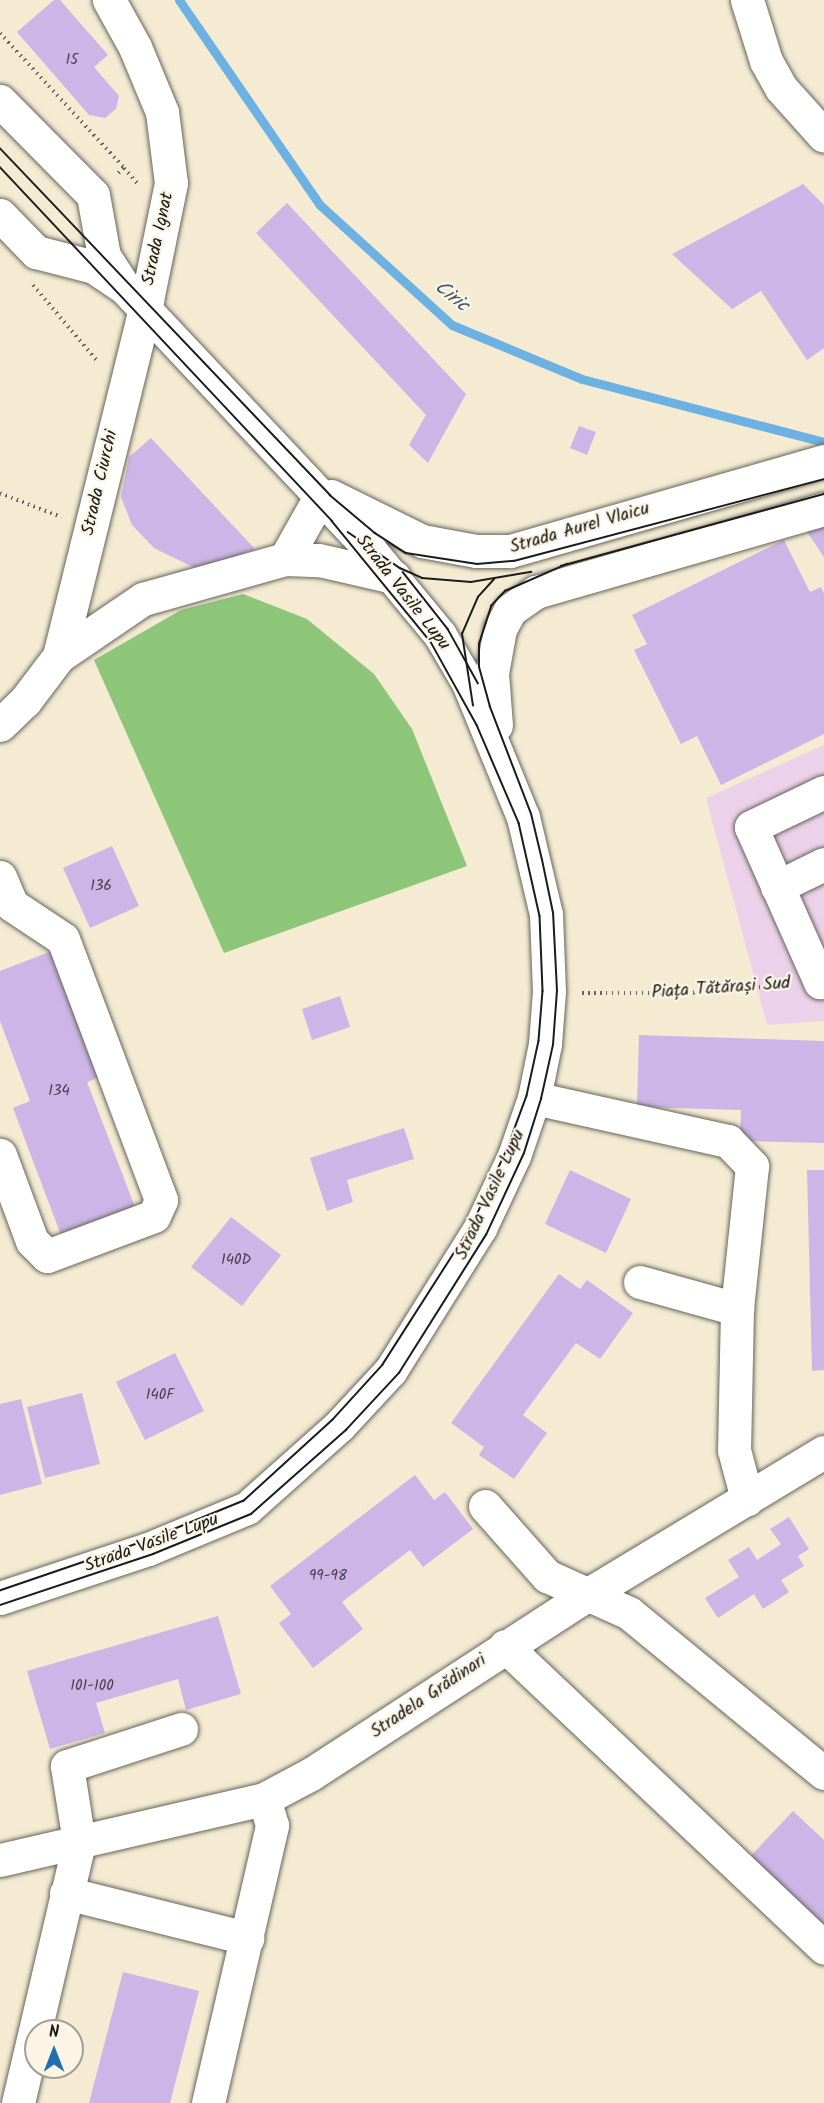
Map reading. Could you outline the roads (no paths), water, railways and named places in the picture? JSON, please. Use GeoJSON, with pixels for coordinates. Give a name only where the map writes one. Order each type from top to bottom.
{"type":"FeatureCollection","features":[{"type":"Feature","properties":{"kind":"street","name":"Strada Ignat"},"geometry":{"type":"LineString","coordinates":[[109,0],[135,47],[162,112],[171,183],[134,299]]}},
{"type":"Feature","properties":{"kind":"street"},"geometry":{"type":"LineString","coordinates":[[747,0],[766,61],[781,88],[824,136]]}},
{"type":"Feature","properties":{"kind":"street","name":"Strada Vasile Lupu"},"geometry":{"type":"LineString","coordinates":[[0,101],[93,195],[104,256],[134,299]]}},
{"type":"Feature","properties":{"kind":"street","name":"Strada Vasile Lupu"},"geometry":{"type":"LineString","coordinates":[[0,215],[36,252],[94,267],[134,299],[394,577],[440,635],[468,683],[498,751],[523,817],[546,914],[549,991],[545,1044],[534,1098],[514,1156],[480,1228],[438,1300],[391,1370],[339,1426],[247,1508],[148,1549],[0,1598]]}},
{"type":"Feature","properties":{"kind":"street","name":"Strada Ciurchi"},"geometry":{"type":"LineString","coordinates":[[59,656],[122,392],[134,299]]}},
{"type":"Feature","properties":{"kind":"street","name":"Strada Aurel Vlaicu"},"geometry":{"type":"LineString","coordinates":[[314,491],[422,541],[476,551],[510,551],[820,466]]}},
{"type":"Feature","properties":{"kind":"street"},"geometry":{"type":"LineString","coordinates":[[285,559],[314,491]]}},
{"type":"Feature","properties":{"kind":"street"},"geometry":{"type":"LineString","coordinates":[[498,751],[493,654],[510,610],[536,592],[824,509]]}},
{"type":"Feature","properties":{"kind":"street","name":"Strada Ciurchi"},"geometry":{"type":"LineString","coordinates":[[0,725],[25,701],[59,656],[143,599],[285,559],[319,561],[394,577]]}},
{"type":"Feature","properties":{"kind":"street"},"geometry":{"type":"LineString","coordinates":[[822,981],[751,827],[824,792]]}},
{"type":"Feature","properties":{"kind":"street"},"geometry":{"type":"LineString","coordinates":[[777,887],[824,864]]}},
{"type":"Feature","properties":{"kind":"street"},"geometry":{"type":"LineString","coordinates":[[0,1155],[32,1241],[47,1256],[154,1216],[161,1200],[63,939],[4,903]]}},
{"type":"Feature","properties":{"kind":"street"},"geometry":{"type":"LineString","coordinates":[[534,1098],[728,1141],[752,1166],[737,1308],[734,1450],[747,1499]]}},
{"type":"Feature","properties":{"kind":"street"},"geometry":{"type":"LineString","coordinates":[[640,1282],[737,1308]]}},
{"type":"Feature","properties":{"kind":"street","name":"Stradela Grădinari"},"geometry":{"type":"LineString","coordinates":[[0,1860],[264,1799],[311,1774],[504,1646],[824,1452]]}},
{"type":"Feature","properties":{"kind":"street"},"geometry":{"type":"LineString","coordinates":[[485,1506],[547,1576],[590,1593],[629,1613],[824,1773]]}},
{"type":"Feature","properties":{"kind":"street"},"geometry":{"type":"LineString","coordinates":[[504,1646],[824,1948]]}},
{"type":"Feature","properties":{"kind":"street"},"geometry":{"type":"LineString","coordinates":[[18,2103],[79,1842],[67,1766],[181,1729]]}},
{"type":"Feature","properties":{"kind":"street"},"geometry":{"type":"LineString","coordinates":[[207,2103],[272,1826],[264,1799]]}},
{"type":"Feature","properties":{"kind":"street"},"geometry":{"type":"LineString","coordinates":[[66,1893],[247,1938]]}},
{"type":"Feature","properties":{"kind":"waterway","name":"Ciric"},"geometry":{"type":"LineString","coordinates":[[179,0],[320,205],[452,325],[582,379],[824,442]]}},
{"type":"Feature","properties":{"kind":"tram line"},"geometry":{"type":"LineString","coordinates":[[0,148],[330,495],[375,533],[406,553],[477,564],[514,561],[824,479]]}},
{"type":"Feature","properties":{"kind":"tram line"},"geometry":{"type":"LineString","coordinates":[[0,167],[332,521],[431,642],[477,725],[519,823],[540,916],[543,991],[539,1041],[527,1096],[507,1150],[473,1224],[383,1365],[333,1420],[244,1501],[146,1541],[0,1591]]}},
{"type":"Feature","properties":{"kind":"tram line"},"geometry":{"type":"LineString","coordinates":[[561,566],[824,494]]}},
{"type":"Feature","properties":{"kind":"tram line"},"geometry":{"type":"LineString","coordinates":[[348,532],[400,568],[422,578],[471,582],[531,572]]}},
{"type":"Feature","properties":{"kind":"tram line"},"geometry":{"type":"LineString","coordinates":[[0,1605],[153,1554],[251,1514],[346,1430],[399,1373],[486,1235],[524,1153],[541,1099],[553,1045],[557,991],[553,913],[542,860],[531,814],[490,707],[479,667],[479,644],[491,606],[505,591],[567,564]]}},
{"type":"Feature","properties":{"kind":"tram line"},"geometry":{"type":"LineString","coordinates":[[403,572],[448,629],[478,683]]}},
{"type":"Feature","properties":{"kind":"tram line"},"geometry":{"type":"LineString","coordinates":[[473,706],[462,634],[478,597],[494,579]]}}]}
